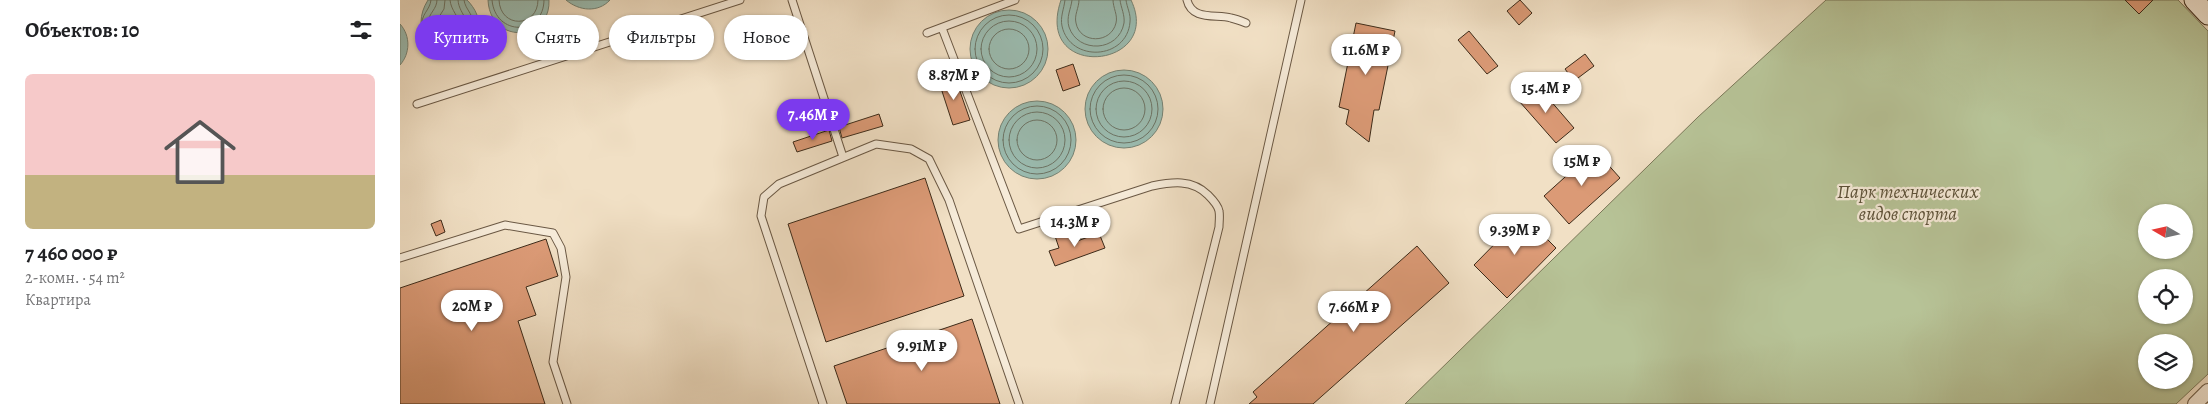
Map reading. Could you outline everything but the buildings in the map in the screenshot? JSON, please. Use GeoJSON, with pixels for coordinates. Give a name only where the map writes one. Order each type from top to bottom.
{"type":"FeatureCollection","features":[{"type":"Feature","properties":{"kind":"street"},"geometry":{"type":"LineString","coordinates":[[2194,0],[2208,16]]}},
{"type":"Feature","properties":{"kind":"street"},"geometry":{"type":"LineString","coordinates":[[2195,404],[2208,392]]}},
{"type":"Feature","properties":{"kind":"lane"},"geometry":{"type":"LineString","coordinates":[[417,104],[740,0]]}},
{"type":"Feature","properties":{"kind":"lane"},"geometry":{"type":"LineString","coordinates":[[792,0],[843,158]]}},
{"type":"Feature","properties":{"kind":"lane"},"geometry":{"type":"LineString","coordinates":[[927,33],[1015,0]]}},
{"type":"Feature","properties":{"kind":"lane"},"geometry":{"type":"LineString","coordinates":[[1187,0],[1188,5],[1201,16],[1231,18],[1246,23]]}},
{"type":"Feature","properties":{"kind":"lane"},"geometry":{"type":"LineString","coordinates":[[1210,404],[1301,0]]}},
{"type":"Feature","properties":{"kind":"lane"},"geometry":{"type":"LineString","coordinates":[[942,28],[1019,229],[1152,186],[1171,182],[1189,183],[1202,189],[1213,199],[1219,210],[1219,227],[1176,404]]}},
{"type":"Feature","properties":{"kind":"lane"},"geometry":{"type":"LineString","coordinates":[[823,404],[761,216],[764,197],[779,184],[876,144],[911,149],[929,159],[949,200],[1019,404]]}},
{"type":"Feature","properties":{"kind":"lane"},"geometry":{"type":"LineString","coordinates":[[400,258],[505,225],[553,233],[561,248],[566,277],[553,362],[567,404]]}},
{"type":"Feature","properties":{"kind":"green space","name":"Парк технических видов спорта"},"geometry":{"type":"Polygon","coordinates":[[[1826,0],[2178,0],[2208,31],[2208,374],[2193,388],[2193,334],[2138,334],[2138,389],[2192,389],[2176,404],[1405,404],[1698,117],[1826,0]]]}},
{"type":"Feature","properties":{"kind":"water"},"geometry":{"type":"Polygon","coordinates":[[[428,0],[467,0],[477,15],[422,15],[428,0]]]}},
{"type":"Feature","properties":{"kind":"water"},"geometry":{"type":"Polygon","coordinates":[[[488,0],[549,0],[546,15],[517,15],[517,32],[507,30],[507,15],[491,15],[488,0]]]}},
{"type":"Feature","properties":{"kind":"water"},"geometry":{"type":"Polygon","coordinates":[[[566,0],[610,0],[600,7],[588,9],[571,4],[566,0]]]}},
{"type":"Feature","properties":{"kind":"water"},"geometry":{"type":"Polygon","coordinates":[[[1061,0],[1131,0],[1136,23],[1130,41],[1116,52],[1098,57],[1080,54],[1065,44],[1057,26],[1061,0]]]}},
{"type":"Feature","properties":{"kind":"water"},"geometry":{"type":"Polygon","coordinates":[[[1001,10],[1017,10],[1031,16],[1042,27],[1048,41],[1048,57],[1042,71],[1031,82],[1017,88],[1001,88],[987,82],[976,71],[970,57],[970,41],[976,27],[987,16],[1001,10]]]}},
{"type":"Feature","properties":{"kind":"water"},"geometry":{"type":"Polygon","coordinates":[[[400,24],[406,34],[408,45],[406,56],[400,65],[400,24]]]}},
{"type":"Feature","properties":{"kind":"water"},"geometry":{"type":"Polygon","coordinates":[[[1116,70],[1132,70],[1146,76],[1157,87],[1163,101],[1163,117],[1157,131],[1146,142],[1132,148],[1116,148],[1102,142],[1091,131],[1085,117],[1085,101],[1091,87],[1102,76],[1116,70]]]}},
{"type":"Feature","properties":{"kind":"water"},"geometry":{"type":"Polygon","coordinates":[[[1029,101],[1045,101],[1059,107],[1070,118],[1076,132],[1076,148],[1070,162],[1059,173],[1045,179],[1029,179],[1015,173],[1004,162],[998,148],[998,132],[1004,118],[1015,107],[1029,101]]]}}]}
